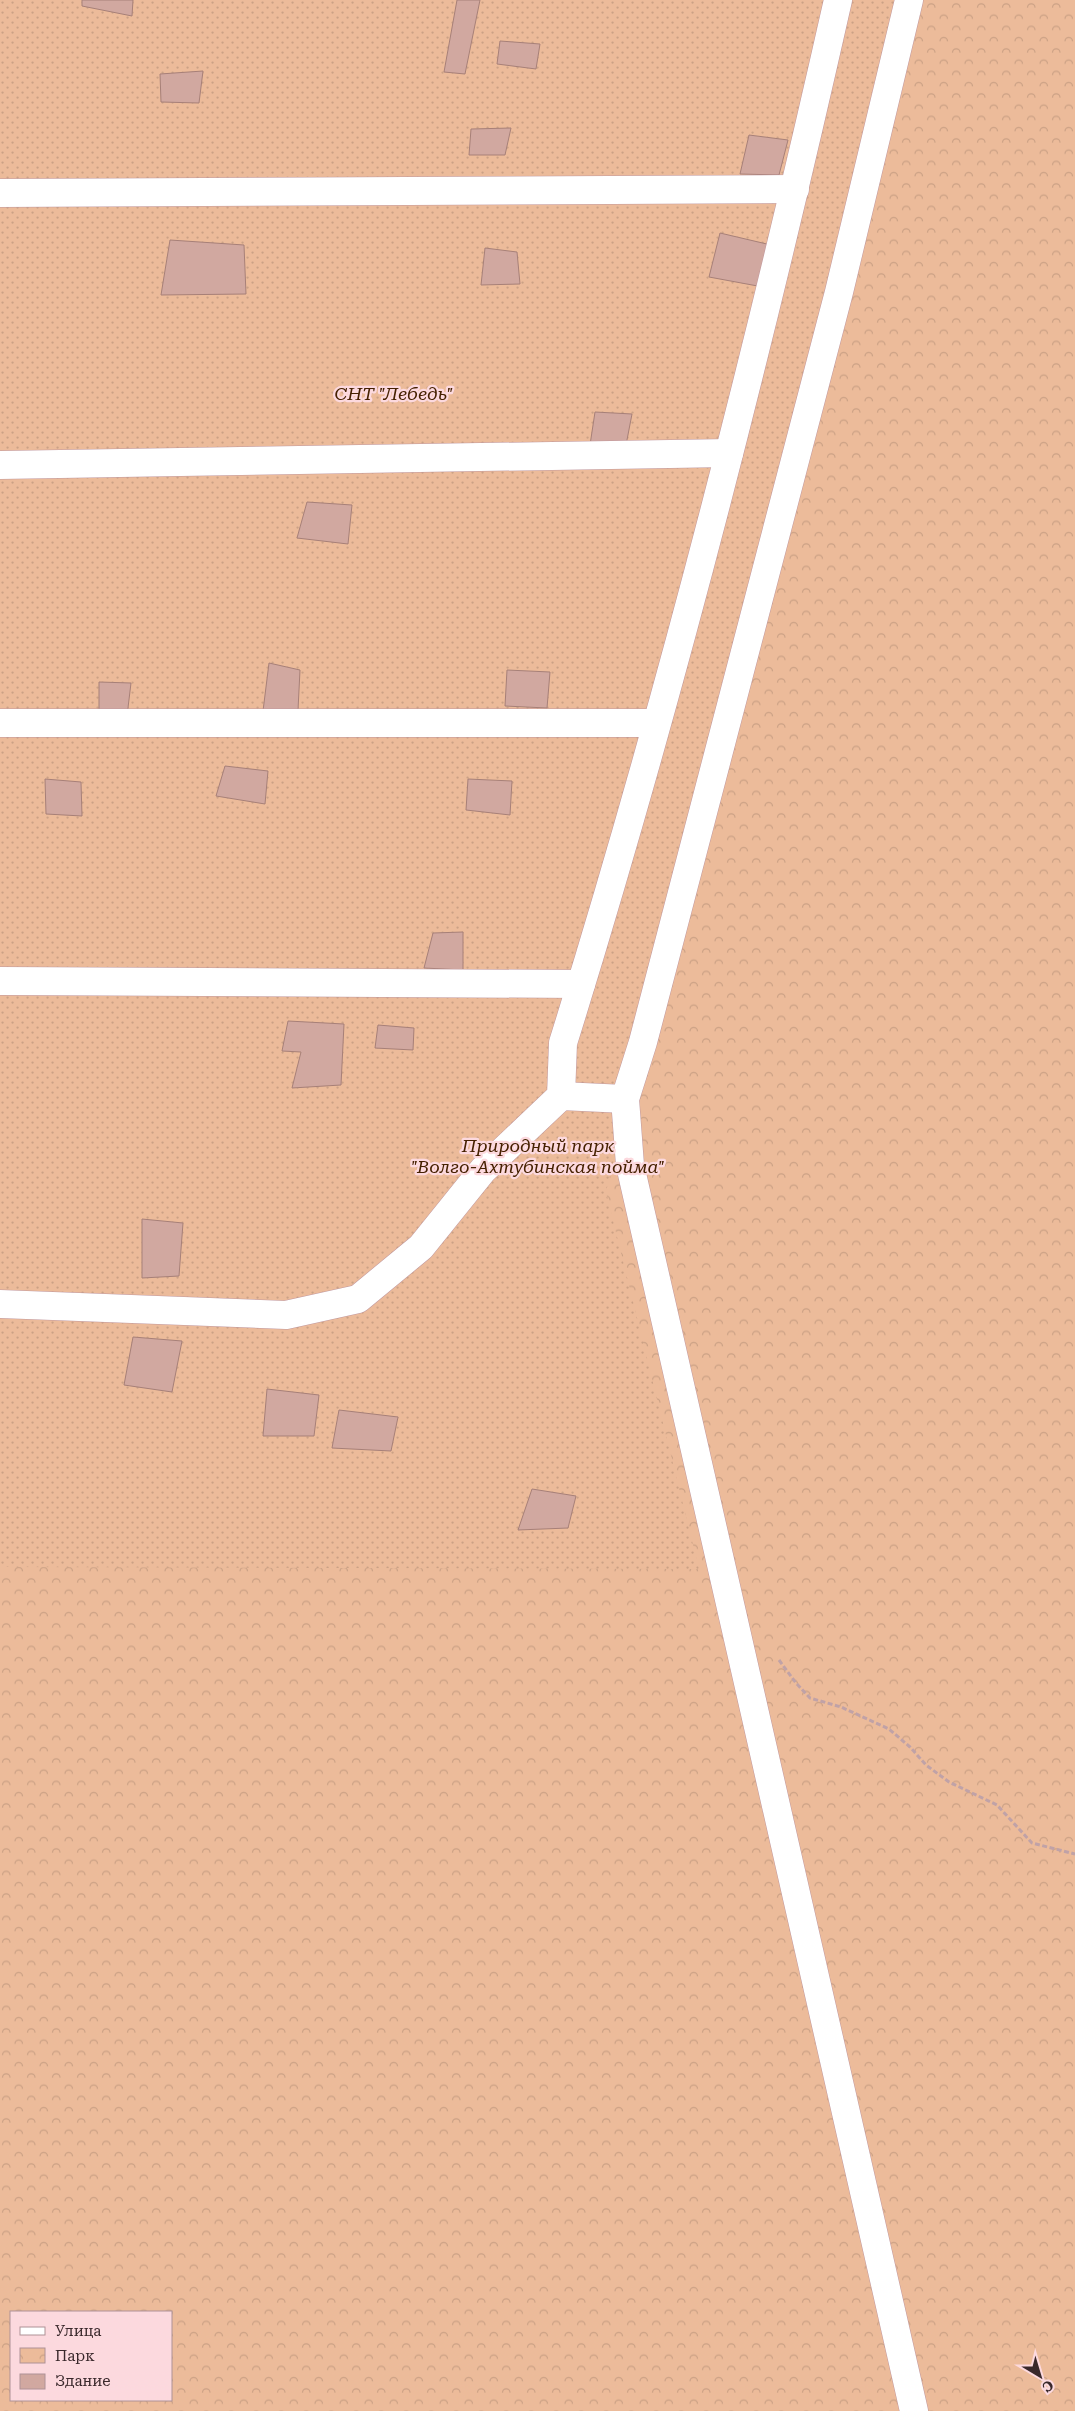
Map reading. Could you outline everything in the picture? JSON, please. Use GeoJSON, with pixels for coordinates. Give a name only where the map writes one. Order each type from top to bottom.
{"type":"FeatureCollection","features":[{"type":"Feature","properties":{"kind":"street"},"geometry":{"type":"LineString","coordinates":[[0,1304],[286,1315],[358,1299],[421,1247],[483,1170],[561,1096],[563,1043],[656,722],[729,454],[795,189],[838,0]]}},
{"type":"Feature","properties":{"kind":"street"},"geometry":{"type":"LineString","coordinates":[[909,0],[839,292],[643,1042],[625,1099],[630,1165],[914,2411]]}},
{"type":"Feature","properties":{"kind":"street"},"geometry":{"type":"LineString","coordinates":[[0,193],[795,189]]}},
{"type":"Feature","properties":{"kind":"street"},"geometry":{"type":"LineString","coordinates":[[0,465],[729,454]]}},
{"type":"Feature","properties":{"kind":"street"},"geometry":{"type":"LineString","coordinates":[[0,724],[656,722]]}},
{"type":"Feature","properties":{"kind":"street"},"geometry":{"type":"LineString","coordinates":[[0,981],[581,984]]}},
{"type":"Feature","properties":{"kind":"street"},"geometry":{"type":"LineString","coordinates":[[561,1096],[625,1099]]}},
{"type":"Feature","properties":{"kind":"path"},"geometry":{"type":"LineString","coordinates":[[734,1623],[760,1641],[784,1665],[796,1683],[810,1698],[841,1707],[889,1729],[910,1747],[926,1765],[949,1782],[997,1805],[1032,1843],[1075,1854]]}},
{"type":"Feature","properties":{"kind":"green space","name":"Природный парк \"Волго-Ахтубинская пойма\""},"geometry":{"type":"Polygon","coordinates":[[[0,0],[1075,0],[1075,2411],[0,2411],[0,0]]]}},
{"type":"Feature","properties":{"kind":"green space","name":"СНТ \"Лебедь\""},"geometry":{"type":"Polygon","coordinates":[[[0,0],[895,0],[606,1192],[699,1569],[0,1567],[0,0]]]}},
{"type":"Feature","properties":{"kind":"building"},"geometry":{"type":"Polygon","coordinates":[[[82,0],[133,0],[132,16],[82,6],[82,0]]]}},
{"type":"Feature","properties":{"kind":"building"},"geometry":{"type":"Polygon","coordinates":[[[457,0],[480,0],[465,74],[444,72],[457,0]]]}},
{"type":"Feature","properties":{"kind":"building"},"geometry":{"type":"Polygon","coordinates":[[[500,41],[540,44],[536,69],[497,64],[500,41]]]}},
{"type":"Feature","properties":{"kind":"building"},"geometry":{"type":"Polygon","coordinates":[[[203,71],[199,103],[161,102],[160,74],[203,71]]]}},
{"type":"Feature","properties":{"kind":"building"},"geometry":{"type":"Polygon","coordinates":[[[511,128],[505,155],[469,155],[471,129],[511,128]]]}},
{"type":"Feature","properties":{"kind":"building"},"geometry":{"type":"Polygon","coordinates":[[[749,135],[788,140],[779,175],[740,174],[749,135]]]}},
{"type":"Feature","properties":{"kind":"building"},"geometry":{"type":"Polygon","coordinates":[[[720,233],[771,245],[763,287],[709,277],[720,233]]]}},
{"type":"Feature","properties":{"kind":"building"},"geometry":{"type":"Polygon","coordinates":[[[170,240],[244,245],[246,294],[161,295],[170,240]]]}},
{"type":"Feature","properties":{"kind":"building"},"geometry":{"type":"Polygon","coordinates":[[[485,248],[517,252],[520,284],[481,285],[485,248]]]}},
{"type":"Feature","properties":{"kind":"building"},"geometry":{"type":"Polygon","coordinates":[[[595,412],[632,414],[626,445],[590,445],[595,412]]]}},
{"type":"Feature","properties":{"kind":"building"},"geometry":{"type":"Polygon","coordinates":[[[307,502],[352,505],[348,544],[297,538],[307,502]]]}},
{"type":"Feature","properties":{"kind":"building"},"geometry":{"type":"Polygon","coordinates":[[[269,663],[300,670],[298,710],[263,711],[269,663]]]}},
{"type":"Feature","properties":{"kind":"building"},"geometry":{"type":"Polygon","coordinates":[[[507,670],[550,672],[547,708],[505,706],[507,670]]]}},
{"type":"Feature","properties":{"kind":"building"},"geometry":{"type":"Polygon","coordinates":[[[99,682],[131,683],[127,716],[99,716],[99,682]]]}},
{"type":"Feature","properties":{"kind":"building"},"geometry":{"type":"Polygon","coordinates":[[[225,766],[268,771],[265,804],[216,796],[225,766]]]}},
{"type":"Feature","properties":{"kind":"building"},"geometry":{"type":"Polygon","coordinates":[[[45,779],[81,782],[82,816],[46,814],[45,779]]]}},
{"type":"Feature","properties":{"kind":"building"},"geometry":{"type":"Polygon","coordinates":[[[468,779],[512,781],[510,815],[466,810],[468,779]]]}},
{"type":"Feature","properties":{"kind":"building"},"geometry":{"type":"Polygon","coordinates":[[[463,932],[463,970],[424,968],[433,933],[463,932]]]}},
{"type":"Feature","properties":{"kind":"building"},"geometry":{"type":"Polygon","coordinates":[[[288,1021],[344,1024],[341,1085],[292,1088],[301,1052],[282,1051],[288,1021]]]}},
{"type":"Feature","properties":{"kind":"building"},"geometry":{"type":"Polygon","coordinates":[[[378,1025],[414,1028],[413,1050],[375,1048],[378,1025]]]}},
{"type":"Feature","properties":{"kind":"building"},"geometry":{"type":"Polygon","coordinates":[[[142,1219],[183,1223],[179,1276],[142,1278],[142,1219]]]}},
{"type":"Feature","properties":{"kind":"building"},"geometry":{"type":"Polygon","coordinates":[[[133,1337],[182,1341],[172,1392],[124,1385],[133,1337]]]}},
{"type":"Feature","properties":{"kind":"building"},"geometry":{"type":"Polygon","coordinates":[[[267,1389],[319,1395],[314,1436],[263,1436],[267,1389]]]}},
{"type":"Feature","properties":{"kind":"building"},"geometry":{"type":"Polygon","coordinates":[[[339,1410],[398,1417],[391,1451],[332,1448],[339,1410]]]}},
{"type":"Feature","properties":{"kind":"building"},"geometry":{"type":"Polygon","coordinates":[[[532,1489],[576,1496],[568,1528],[518,1530],[532,1489]]]}}]}
